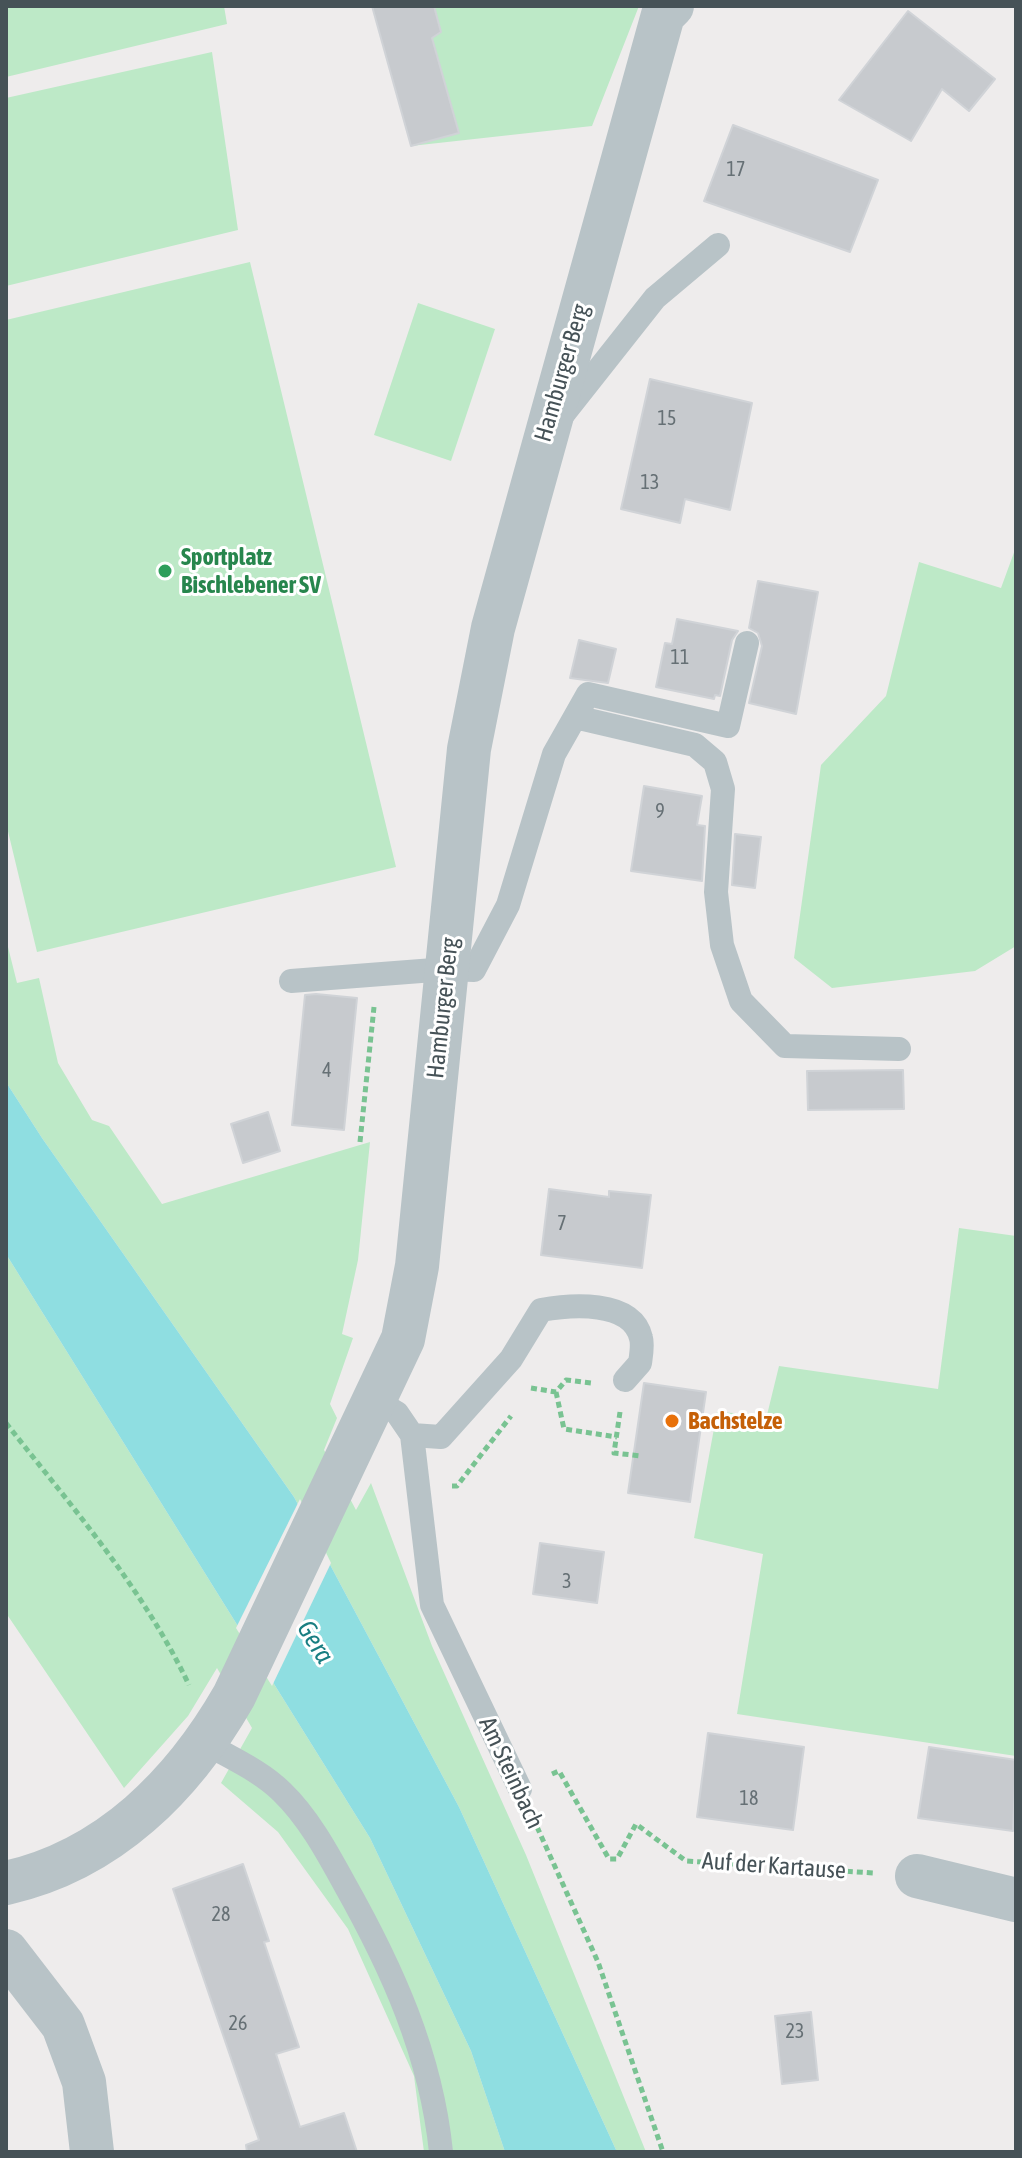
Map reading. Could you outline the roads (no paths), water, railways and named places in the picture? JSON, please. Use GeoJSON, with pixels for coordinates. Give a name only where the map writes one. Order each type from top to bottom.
{"type":"FeatureCollection","features":[{"type":"Feature","properties":{"kind":"street","name":"Hamburger Berg"},"geometry":{"type":"LineString","coordinates":[[6,1883],[34,1877],[96,1848],[145,1813],[219,1721],[403,1339],[417,1266],[469,749],[493,628],[667,9]]}},
{"type":"Feature","properties":{"kind":"street"},"geometry":{"type":"LineString","coordinates":[[917,1876],[1016,1900]]}},
{"type":"Feature","properties":{"kind":"street"},"geometry":{"type":"LineString","coordinates":[[6,1951],[31,1979],[63,2025],[84,2082],[92,2152]]}},
{"type":"Feature","properties":{"kind":"lane"},"geometry":{"type":"LineString","coordinates":[[544,439],[655,298],[718,245]]}},
{"type":"Feature","properties":{"kind":"lane"},"geometry":{"type":"LineString","coordinates":[[291,981],[447,969],[474,970],[508,905],[554,754],[588,694],[728,726],[747,643]]}},
{"type":"Feature","properties":{"kind":"lane"},"geometry":{"type":"LineString","coordinates":[[575,717],[695,745],[715,762],[723,789],[716,892],[722,945],[741,1001],[785,1046],[899,1049]]}},
{"type":"Feature","properties":{"kind":"lane"},"geometry":{"type":"LineString","coordinates":[[375,1400],[397,1413],[412,1435],[441,1437],[511,1359],[541,1310],[568,1305],[618,1313],[632,1322],[641,1338],[640,1363],[624,1384]]}},
{"type":"Feature","properties":{"kind":"lane","name":"Am Steinbach"},"geometry":{"type":"LineString","coordinates":[[412,1435],[432,1605],[520,1789]]}},
{"type":"Feature","properties":{"kind":"lane"},"geometry":{"type":"LineString","coordinates":[[219,1721],[254,1771],[282,1791],[335,1866],[393,1977],[416,2032],[433,2090],[441,2152]]}},
{"type":"Feature","properties":{"kind":"water","name":"Gera"},"geometry":{"type":"Polygon","coordinates":[[[6,1082],[294,1497],[459,1807],[617,2152],[505,2152],[471,2051],[370,1838],[6,1254],[6,1082]]]}},
{"type":"Feature","properties":{"kind":"place","name":"Sportplatz Bischlebener SV"},"geometry":{"type":"Point","coordinates":[165,571]}},
{"type":"Feature","properties":{"kind":"place","name":"Bachstelze"},"geometry":{"type":"Point","coordinates":[672,1421]}}]}
